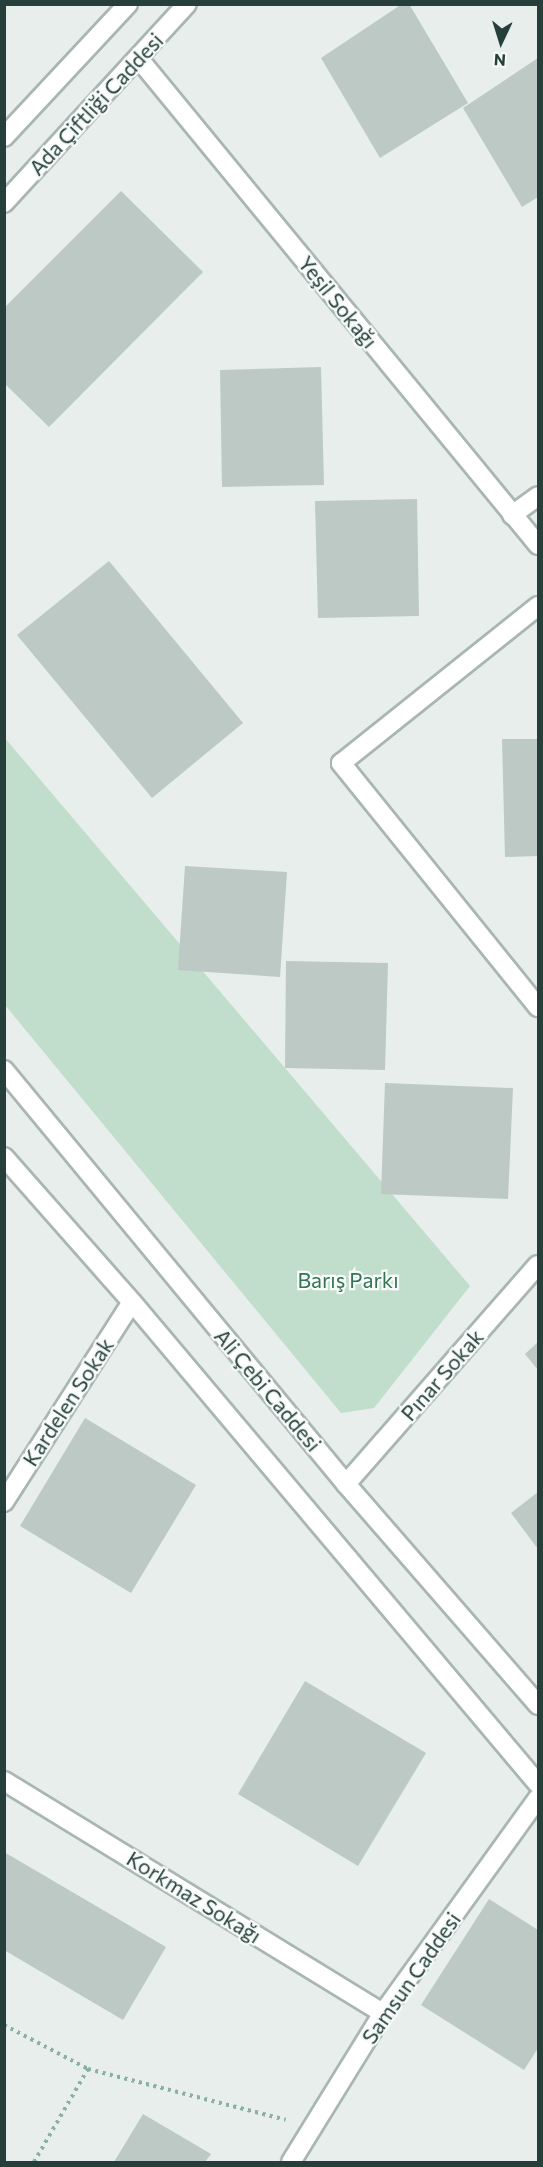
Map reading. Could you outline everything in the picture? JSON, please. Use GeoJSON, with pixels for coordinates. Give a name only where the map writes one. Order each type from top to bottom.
{"type":"FeatureCollection","features":[{"type":"Feature","properties":{"kind":"main road"},"geometry":{"type":"LineString","coordinates":[[4,137],[128,4]]}},
{"type":"Feature","properties":{"kind":"main road","name":"Ada Çiftliği Caddesi"},"geometry":{"type":"LineString","coordinates":[[4,203],[139,59],[187,4]]}},
{"type":"Feature","properties":{"kind":"main road","name":"Yeşil Sokağı"},"geometry":{"type":"LineString","coordinates":[[139,59],[538,545]]}},
{"type":"Feature","properties":{"kind":"main road"},"geometry":{"type":"LineString","coordinates":[[512,514],[538,496]]}},
{"type":"Feature","properties":{"kind":"main road"},"geometry":{"type":"LineString","coordinates":[[538,606],[341,763],[538,1007]]}},
{"type":"Feature","properties":{"kind":"main road","name":"Ali Çebi Caddesi"},"geometry":{"type":"LineString","coordinates":[[4,1070],[346,1484],[538,1705]]}},
{"type":"Feature","properties":{"kind":"main road"},"geometry":{"type":"LineString","coordinates":[[4,1157],[132,1302],[538,1784]]}},
{"type":"Feature","properties":{"kind":"main road","name":"Pınar Sokak"},"geometry":{"type":"LineString","coordinates":[[346,1484],[538,1266]]}},
{"type":"Feature","properties":{"kind":"main road","name":"Kardelen Sokak"},"geometry":{"type":"LineString","coordinates":[[4,1502],[132,1302]]}},
{"type":"Feature","properties":{"kind":"main road","name":"Korkmaz Sokağı"},"geometry":{"type":"LineString","coordinates":[[4,1781],[383,2013]]}},
{"type":"Feature","properties":{"kind":"main road","name":"Samsun Caddesi"},"geometry":{"type":"LineString","coordinates":[[291,2163],[383,2013],[538,1798]]}},
{"type":"Feature","properties":{"kind":"path"},"geometry":{"type":"LineString","coordinates":[[4,2025],[88,2070],[313,2127]]}},
{"type":"Feature","properties":{"kind":"path"},"geometry":{"type":"LineString","coordinates":[[34,2163],[88,2070]]}},
{"type":"Feature","properties":{"kind":"green space","name":"Barış Parkı"},"geometry":{"type":"Polygon","coordinates":[[[4,737],[470,1286],[374,1408],[341,1413],[5,1005],[4,737]]]}},
{"type":"Feature","properties":{"kind":"building"},"geometry":{"type":"Polygon","coordinates":[[[402,4],[409,4],[468,103],[380,158],[321,58],[402,4]]]}},
{"type":"Feature","properties":{"kind":"building"},"geometry":{"type":"Polygon","coordinates":[[[538,58],[538,197],[522,207],[463,108],[538,58]]]}},
{"type":"Feature","properties":{"kind":"building"},"geometry":{"type":"Polygon","coordinates":[[[121,191],[203,272],[49,427],[4,383],[4,308],[121,191]]]}},
{"type":"Feature","properties":{"kind":"building"},"geometry":{"type":"Polygon","coordinates":[[[321,367],[324,485],[222,487],[220,370],[321,367]]]}},
{"type":"Feature","properties":{"kind":"building"},"geometry":{"type":"Polygon","coordinates":[[[417,499],[419,616],[318,618],[315,501],[417,499]]]}},
{"type":"Feature","properties":{"kind":"building"},"geometry":{"type":"Polygon","coordinates":[[[109,561],[243,723],[152,798],[17,635],[109,561]]]}},
{"type":"Feature","properties":{"kind":"building"},"geometry":{"type":"Polygon","coordinates":[[[502,739],[538,739],[538,856],[505,857],[502,739]]]}},
{"type":"Feature","properties":{"kind":"building"},"geometry":{"type":"Polygon","coordinates":[[[185,866],[287,872],[280,977],[178,970],[185,866]]]}},
{"type":"Feature","properties":{"kind":"building"},"geometry":{"type":"Polygon","coordinates":[[[286,961],[388,963],[385,1070],[285,1068],[286,961]]]}},
{"type":"Feature","properties":{"kind":"building"},"geometry":{"type":"Polygon","coordinates":[[[385,1083],[513,1088],[508,1199],[381,1194],[385,1083]]]}},
{"type":"Feature","properties":{"kind":"building"},"geometry":{"type":"Polygon","coordinates":[[[538,1342],[538,1370],[525,1354],[538,1342]]]}},
{"type":"Feature","properties":{"kind":"building"},"geometry":{"type":"Polygon","coordinates":[[[85,1418],[196,1485],[131,1593],[20,1526],[85,1418]]]}},
{"type":"Feature","properties":{"kind":"building"},"geometry":{"type":"Polygon","coordinates":[[[538,1492],[538,1549],[511,1513],[538,1492]]]}},
{"type":"Feature","properties":{"kind":"building"},"geometry":{"type":"Polygon","coordinates":[[[305,1681],[426,1753],[358,1866],[238,1794],[305,1681]]]}},
{"type":"Feature","properties":{"kind":"building"},"geometry":{"type":"Polygon","coordinates":[[[4,1852],[166,1947],[123,2020],[4,1950],[4,1852]]]}},
{"type":"Feature","properties":{"kind":"building"},"geometry":{"type":"Polygon","coordinates":[[[489,1899],[538,1930],[538,2048],[524,2070],[421,2005],[489,1899]]]}},
{"type":"Feature","properties":{"kind":"building"},"geometry":{"type":"Polygon","coordinates":[[[143,2114],[211,2154],[205,2162],[114,2162],[143,2114]]]}}]}
